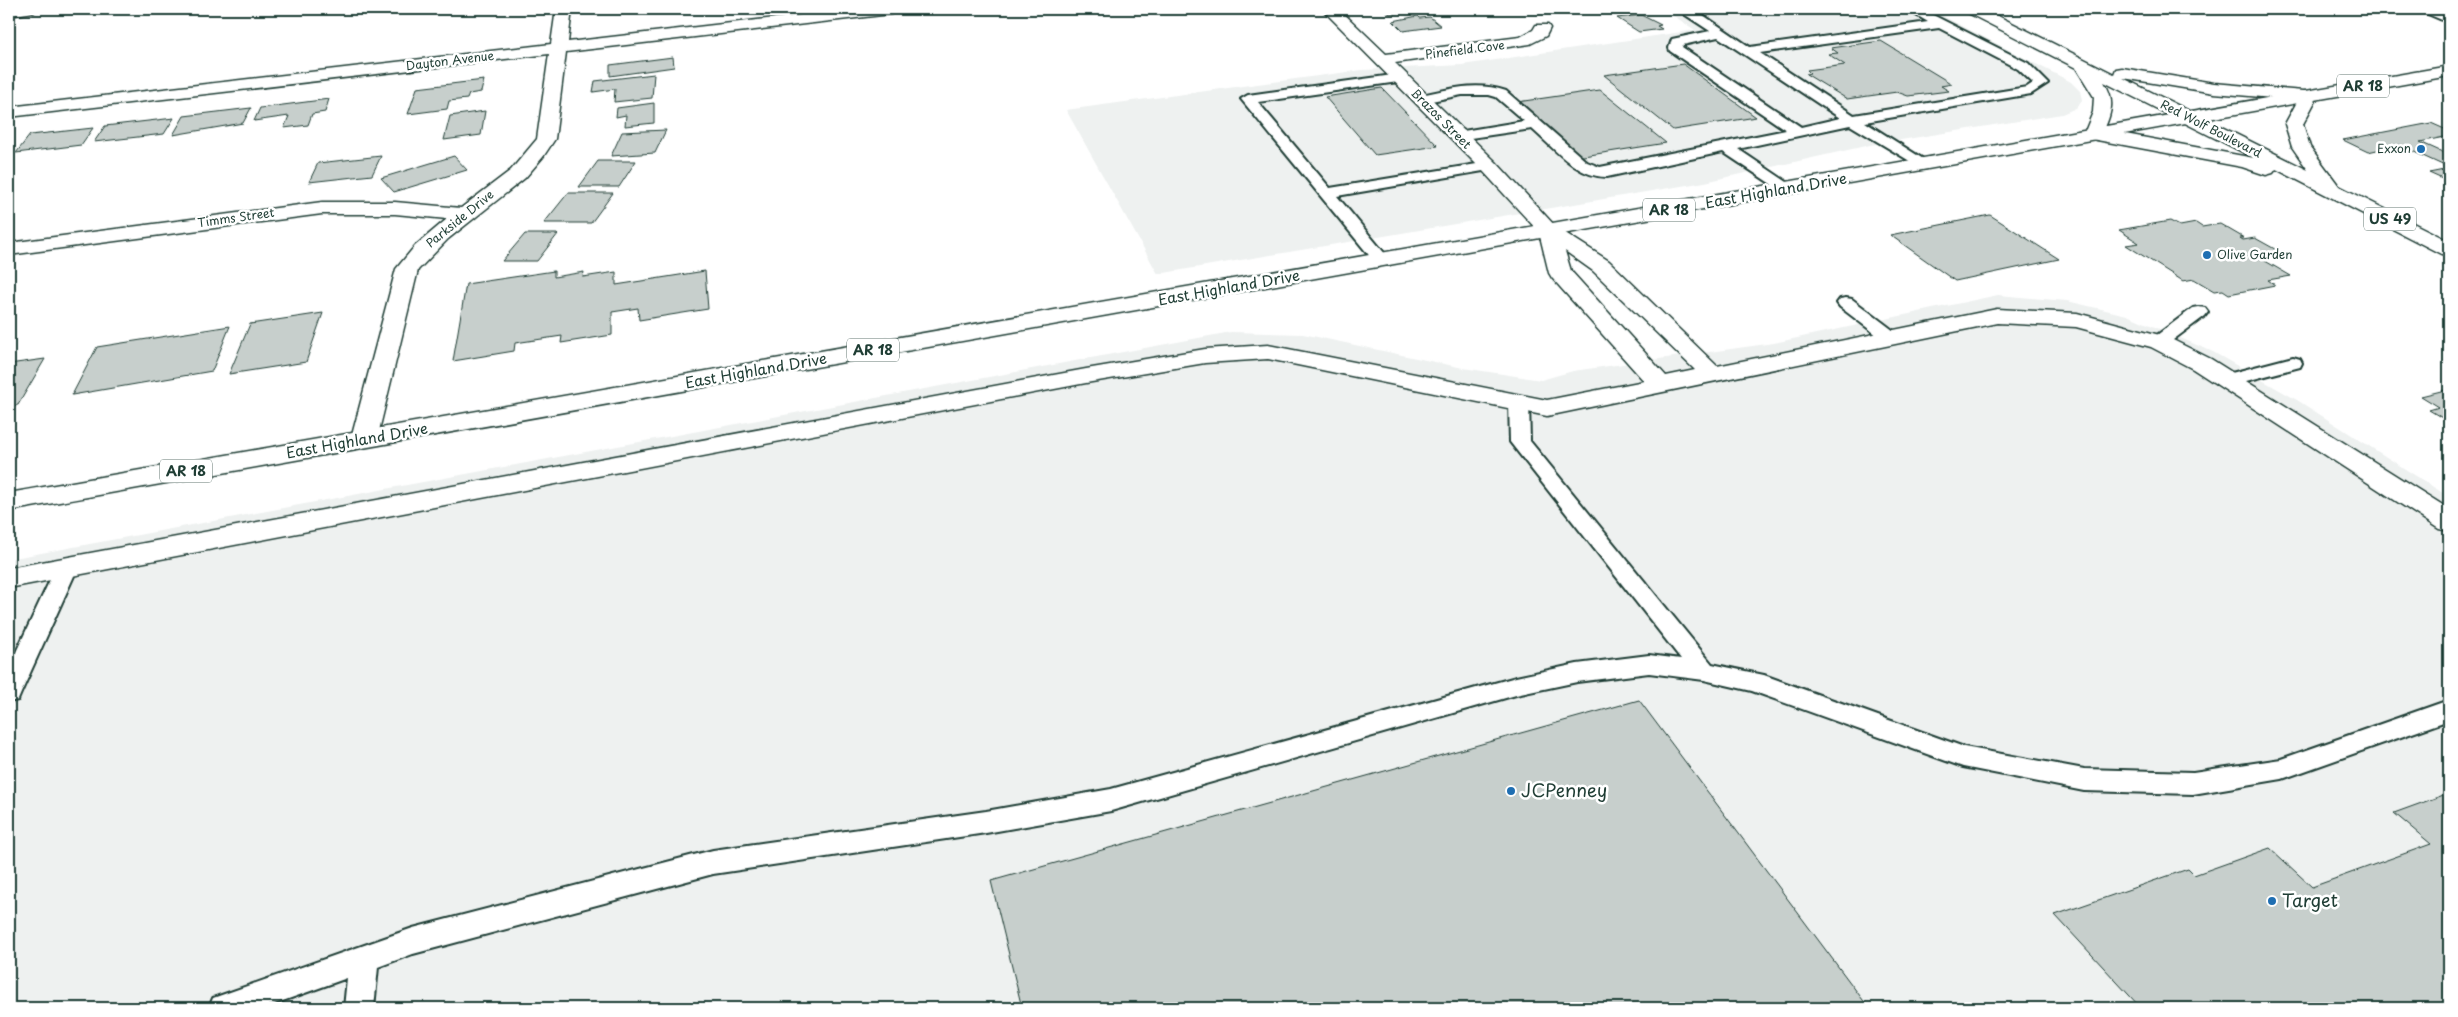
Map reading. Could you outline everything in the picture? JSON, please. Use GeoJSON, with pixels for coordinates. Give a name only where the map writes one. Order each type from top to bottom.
{"type":"FeatureCollection","features":[{"type":"Feature","properties":{"kind":"main road"},"geometry":{"type":"LineString","coordinates":[[9,11],[28,9]]}},
{"type":"Feature","properties":{"kind":"main road","name":"Parkside Drive"},"geometry":{"type":"LineString","coordinates":[[364,439],[407,269],[420,251],[524,169],[546,139],[564,9]]}},
{"type":"Feature","properties":{"kind":"main road","name":"Dayton Avenue"},"geometry":{"type":"LineString","coordinates":[[9,112],[891,9]]}},
{"type":"Feature","properties":{"kind":"main road","name":"Brazos Street"},"geometry":{"type":"LineString","coordinates":[[1330,9],[1489,166],[1549,231],[1601,266],[1712,374]]}},
{"type":"Feature","properties":{"kind":"main road","name":"Red Wolf Boulevard"},"geometry":{"type":"LineString","coordinates":[[1972,9],[2449,249]]}},
{"type":"Feature","properties":{"kind":"main road","name":"Pinefield Cove"},"geometry":{"type":"LineString","coordinates":[[1382,60],[1524,41],[1540,33],[1542,28]]}},
{"type":"Feature","properties":{"kind":"main road"},"geometry":{"type":"LineString","coordinates":[[2082,64],[2166,82],[2308,96],[2294,124],[2301,147],[2332,189]]}},
{"type":"Feature","properties":{"kind":"main road"},"geometry":{"type":"LineString","coordinates":[[2082,64],[2101,91],[2105,105],[2093,134],[2246,162],[2332,189]]}},
{"type":"Feature","properties":{"kind":"main road","name":"East Highland Drive"},"geometry":{"type":"LineString","coordinates":[[9,502],[1383,261],[2449,71]]}},
{"type":"Feature","properties":{"kind":"main road","name":"Timms Street"},"geometry":{"type":"LineString","coordinates":[[9,249],[322,208],[395,208],[465,215]]}},
{"type":"Feature","properties":{"kind":"main road"},"geometry":{"type":"LineString","coordinates":[[1549,231],[1560,274],[1661,385]]}},
{"type":"Feature","properties":{"kind":"main road"},"geometry":{"type":"LineString","coordinates":[[9,578],[1205,356],[1268,352],[1547,408],[1998,316],[2029,316],[2077,320],[2159,342],[2202,364],[2449,522]]}},
{"type":"Feature","properties":{"kind":"lane"},"geometry":{"type":"LineString","coordinates":[[1686,10],[1706,9]]}},
{"type":"Feature","properties":{"kind":"lane"},"geometry":{"type":"LineString","coordinates":[[1421,99],[1477,88],[1492,90],[1501,94],[1582,165],[1598,172],[1852,120],[2031,90],[2041,83],[2023,66],[1912,9]]}},
{"type":"Feature","properties":{"kind":"lane"},"geometry":{"type":"LineString","coordinates":[[2422,9],[2449,19]]}},
{"type":"Feature","properties":{"kind":"lane"},"geometry":{"type":"LineString","coordinates":[[1686,10],[1746,52],[1923,165]]}},
{"type":"Feature","properties":{"kind":"lane"},"geometry":{"type":"LineString","coordinates":[[1746,52],[1941,24]]}},
{"type":"Feature","properties":{"kind":"lane"},"geometry":{"type":"LineString","coordinates":[[1718,33],[1677,42],[1676,48],[1798,132]]}},
{"type":"Feature","properties":{"kind":"lane"},"geometry":{"type":"LineString","coordinates":[[1383,261],[1248,99],[1400,78]]}},
{"type":"Feature","properties":{"kind":"lane"},"geometry":{"type":"LineString","coordinates":[[1457,136],[1535,124]]}},
{"type":"Feature","properties":{"kind":"lane"},"geometry":{"type":"LineString","coordinates":[[1726,147],[1788,189]]}},
{"type":"Feature","properties":{"kind":"lane"},"geometry":{"type":"LineString","coordinates":[[1326,193],[1489,166]]}},
{"type":"Feature","properties":{"kind":"lane"},"geometry":{"type":"LineString","coordinates":[[1846,304],[1892,338]]}},
{"type":"Feature","properties":{"kind":"lane"},"geometry":{"type":"LineString","coordinates":[[2159,342],[2199,312]]}},
{"type":"Feature","properties":{"kind":"lane"},"geometry":{"type":"LineString","coordinates":[[2227,380],[2293,363]]}},
{"type":"Feature","properties":{"kind":"lane"},"geometry":{"type":"LineString","coordinates":[[1519,402],[1520,442],[1704,671]]}},
{"type":"Feature","properties":{"kind":"lane"},"geometry":{"type":"LineString","coordinates":[[9,693],[67,567]]}},
{"type":"Feature","properties":{"kind":"lane"},"geometry":{"type":"LineString","coordinates":[[224,1008],[413,941],[712,862],[986,822],[1111,800],[1516,686],[1577,673],[1650,664],[1704,671],[1755,682],[1963,757],[2084,780],[2193,783],[2282,770],[2449,710]]}},
{"type":"Feature","properties":{"kind":"lane"},"geometry":{"type":"LineString","coordinates":[[359,1008],[364,958]]}},
{"type":"Feature","properties":{"kind":"shaded area"},"geometry":{"type":"Polygon","coordinates":[[[1663,9],[1929,9],[2071,82],[2080,91],[2082,100],[2076,108],[2062,114],[1870,145],[1705,182],[1158,274],[1066,110],[1362,70],[1462,65],[1695,30],[1663,9]]]}},
{"type":"Feature","properties":{"kind":"shaded area"},"geometry":{"type":"Polygon","coordinates":[[[1998,295],[2067,301],[2127,315],[2213,352],[2297,400],[2449,497],[2449,1008],[9,1008],[9,559],[1231,332],[1303,334],[1463,368],[1541,380],[1573,371],[1774,343],[1998,295]]]}},
{"type":"Feature","properties":{"kind":"building"},"geometry":{"type":"Polygon","coordinates":[[[1383,9],[1413,9],[1415,10],[1390,14],[1383,9]]]}},
{"type":"Feature","properties":{"kind":"building"},"geometry":{"type":"Polygon","coordinates":[[[1440,9],[1478,9],[1445,13],[1440,9]]]}},
{"type":"Feature","properties":{"kind":"building"},"geometry":{"type":"Polygon","coordinates":[[[1641,15],[1661,25],[1657,26],[1662,29],[1639,32],[1617,18],[1641,15]]]}},
{"type":"Feature","properties":{"kind":"building"},"geometry":{"type":"Polygon","coordinates":[[[1418,16],[1420,18],[1430,17],[1441,26],[1403,31],[1393,21],[1418,16]]]}},
{"type":"Feature","properties":{"kind":"building"},"geometry":{"type":"Polygon","coordinates":[[[1881,41],[1952,84],[1941,86],[1949,91],[1908,96],[1897,92],[1847,99],[1806,74],[1810,73],[1807,70],[1845,65],[1828,54],[1838,53],[1831,48],[1881,41]]]}},
{"type":"Feature","properties":{"kind":"building"},"geometry":{"type":"Polygon","coordinates":[[[673,57],[674,67],[610,76],[610,65],[673,57]]]}},
{"type":"Feature","properties":{"kind":"building"},"geometry":{"type":"Polygon","coordinates":[[[1683,64],[1756,117],[1673,130],[1604,75],[1683,64]]]}},
{"type":"Feature","properties":{"kind":"building"},"geometry":{"type":"Polygon","coordinates":[[[654,74],[652,98],[614,102],[615,89],[593,92],[595,81],[654,74]]]}},
{"type":"Feature","properties":{"kind":"building"},"geometry":{"type":"Polygon","coordinates":[[[484,80],[481,92],[469,94],[467,99],[449,101],[447,109],[408,114],[417,88],[484,80]]]}},
{"type":"Feature","properties":{"kind":"building"},"geometry":{"type":"Polygon","coordinates":[[[1382,88],[1438,146],[1375,155],[1325,97],[1382,88]]]}},
{"type":"Feature","properties":{"kind":"building"},"geometry":{"type":"Polygon","coordinates":[[[1600,90],[1666,143],[1577,157],[1517,102],[1600,90]]]}},
{"type":"Feature","properties":{"kind":"building"},"geometry":{"type":"Polygon","coordinates":[[[329,99],[325,112],[312,114],[308,125],[284,128],[289,116],[254,121],[260,108],[329,99]]]}},
{"type":"Feature","properties":{"kind":"building"},"geometry":{"type":"Polygon","coordinates":[[[654,103],[654,123],[625,126],[626,115],[616,117],[617,108],[654,103]]]}},
{"type":"Feature","properties":{"kind":"building"},"geometry":{"type":"Polygon","coordinates":[[[251,108],[243,123],[173,135],[184,116],[251,108]]]}},
{"type":"Feature","properties":{"kind":"building"},"geometry":{"type":"Polygon","coordinates":[[[485,111],[481,135],[444,140],[450,116],[485,111]]]}},
{"type":"Feature","properties":{"kind":"building"},"geometry":{"type":"Polygon","coordinates":[[[174,118],[164,134],[94,142],[105,126],[174,118]]]}},
{"type":"Feature","properties":{"kind":"building","name":"Exxon"},"geometry":{"type":"Polygon","coordinates":[[[2431,123],[2449,131],[2449,136],[2420,142],[2449,155],[2449,168],[2399,145],[2368,152],[2343,140],[2431,123]]]}},
{"type":"Feature","properties":{"kind":"building"},"geometry":{"type":"Polygon","coordinates":[[[93,128],[81,145],[16,153],[30,135],[93,128]]]}},
{"type":"Feature","properties":{"kind":"building"},"geometry":{"type":"Polygon","coordinates":[[[666,130],[655,153],[611,156],[622,132],[666,130]]]}},
{"type":"Feature","properties":{"kind":"building"},"geometry":{"type":"Polygon","coordinates":[[[381,156],[372,175],[309,182],[318,163],[381,156]]]}},
{"type":"Feature","properties":{"kind":"building"},"geometry":{"type":"Polygon","coordinates":[[[454,156],[467,170],[394,192],[381,178],[454,156]]]}},
{"type":"Feature","properties":{"kind":"building"},"geometry":{"type":"Polygon","coordinates":[[[598,161],[636,161],[619,187],[579,187],[598,161]]]}},
{"type":"Feature","properties":{"kind":"building"},"geometry":{"type":"Polygon","coordinates":[[[2449,169],[2449,182],[2429,173],[2449,169]]]}},
{"type":"Feature","properties":{"kind":"building"},"geometry":{"type":"Polygon","coordinates":[[[568,193],[613,193],[591,223],[544,223],[568,193]]]}},
{"type":"Feature","properties":{"kind":"building"},"geometry":{"type":"Polygon","coordinates":[[[1990,215],[2059,259],[1955,281],[1890,235],[1990,215]]]}},
{"type":"Feature","properties":{"kind":"building","name":"Olive Garden"},"geometry":{"type":"Polygon","coordinates":[[[2170,221],[2180,226],[2196,223],[2202,227],[2220,224],[2244,238],[2240,238],[2243,240],[2255,238],[2282,253],[2260,258],[2291,276],[2268,280],[2275,285],[2229,294],[2223,290],[2214,291],[2194,279],[2183,281],[2126,245],[2139,243],[2119,230],[2170,221]]]}},
{"type":"Feature","properties":{"kind":"building"},"geometry":{"type":"Polygon","coordinates":[[[525,234],[558,234],[537,261],[502,261],[525,234]]]}},
{"type":"Feature","properties":{"kind":"building"},"geometry":{"type":"Polygon","coordinates":[[[554,271],[554,277],[584,272],[583,277],[616,272],[616,285],[705,271],[708,309],[639,320],[638,308],[612,312],[612,335],[561,343],[562,336],[515,343],[514,351],[453,361],[466,284],[554,271]]]}},
{"type":"Feature","properties":{"kind":"building"},"geometry":{"type":"Polygon","coordinates":[[[323,313],[306,362],[229,374],[250,324],[323,313]]]}},
{"type":"Feature","properties":{"kind":"building"},"geometry":{"type":"Polygon","coordinates":[[[230,326],[212,371],[72,395],[97,347],[230,326]]]}},
{"type":"Feature","properties":{"kind":"building"},"geometry":{"type":"Polygon","coordinates":[[[45,359],[18,405],[9,406],[9,364],[45,359]]]}},
{"type":"Feature","properties":{"kind":"building"},"geometry":{"type":"Polygon","coordinates":[[[2449,389],[2449,422],[2429,410],[2439,407],[2421,396],[2449,389]]]}},
{"type":"Feature","properties":{"kind":"building","name":"JCPenney"},"geometry":{"type":"Polygon","coordinates":[[[1639,700],[1869,1008],[1022,1008],[991,881],[1639,700]]]}},
{"type":"Feature","properties":{"kind":"building","name":"Target"},"geometry":{"type":"Polygon","coordinates":[[[2449,793],[2449,1008],[2141,1008],[2055,915],[2188,869],[2194,875],[2270,848],[2312,887],[2431,844],[2394,813],[2449,793]]]}},
{"type":"Feature","properties":{"kind":"place","name":"Exxon"},"geometry":{"type":"Point","coordinates":[2421,149]}},
{"type":"Feature","properties":{"kind":"place","name":"Olive Garden"},"geometry":{"type":"Point","coordinates":[2207,255]}},
{"type":"Feature","properties":{"kind":"place","name":"JCPenney"},"geometry":{"type":"Point","coordinates":[1511,791]}},
{"type":"Feature","properties":{"kind":"place","name":"Target"},"geometry":{"type":"Point","coordinates":[2272,901]}}]}
